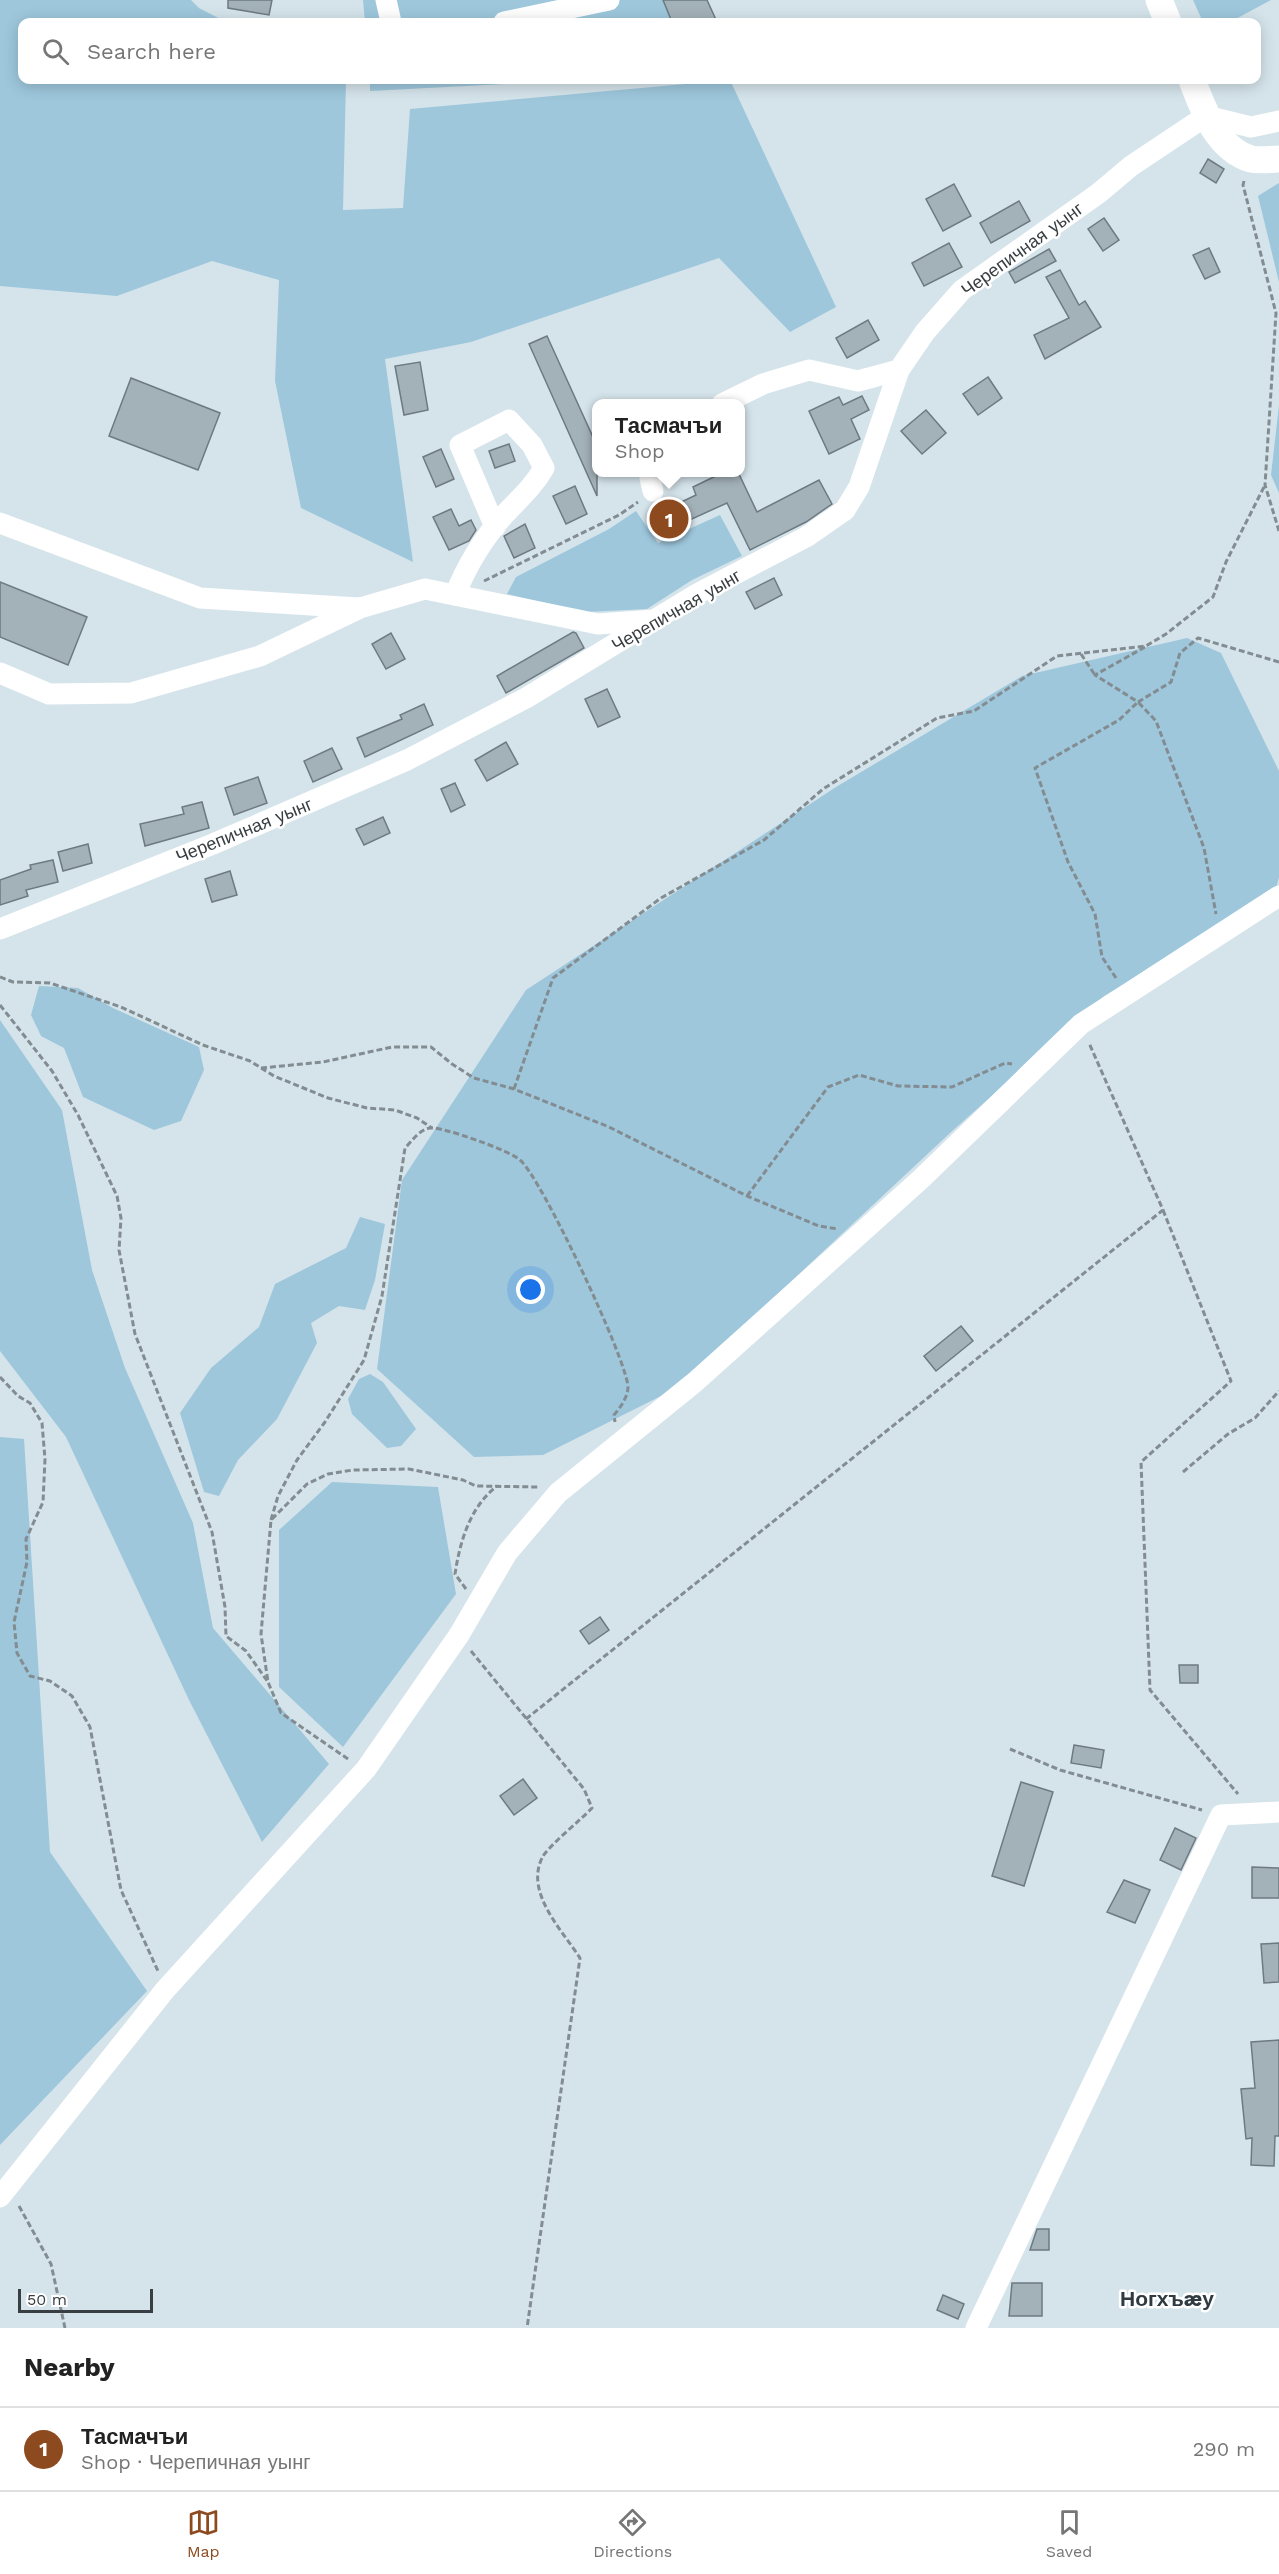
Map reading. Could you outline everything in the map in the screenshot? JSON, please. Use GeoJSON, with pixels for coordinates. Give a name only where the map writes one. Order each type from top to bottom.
{"type":"FeatureCollection","features":[{"type":"Feature","properties":{"kind":"main road"},"geometry":{"type":"LineString","coordinates":[[1159,0],[1166,18]]}},
{"type":"Feature","properties":{"kind":"main road"},"geometry":{"type":"LineString","coordinates":[[1194,84],[1206,116],[1226,144],[1251,159],[1279,159]]}},
{"type":"Feature","properties":{"kind":"street"},"geometry":{"type":"LineString","coordinates":[[386,0],[390,18]]}},
{"type":"Feature","properties":{"kind":"street"},"geometry":{"type":"LineString","coordinates":[[523,18],[609,0]]}},
{"type":"Feature","properties":{"kind":"street"},"geometry":{"type":"LineString","coordinates":[[1206,116],[1251,127],[1279,121]]}},
{"type":"Feature","properties":{"kind":"street","name":"Черепичная уынг"},"geometry":{"type":"LineString","coordinates":[[0,929],[234,835],[406,760],[526,698],[697,594],[806,537],[845,510],[859,487],[899,370],[925,332],[962,290],[1099,193],[1131,166],[1206,116]]}},
{"type":"Feature","properties":{"kind":"street"},"geometry":{"type":"LineString","coordinates":[[732,399],[763,384],[810,370],[858,381],[899,370]]}},
{"type":"Feature","properties":{"kind":"street"},"geometry":{"type":"LineString","coordinates":[[456,595],[466,568],[495,527],[534,485],[544,468],[532,445],[508,420],[460,445],[495,527]]}},
{"type":"Feature","properties":{"kind":"street"},"geometry":{"type":"LineString","coordinates":[[0,523],[200,598],[360,608]]}},
{"type":"Feature","properties":{"kind":"street"},"geometry":{"type":"LineString","coordinates":[[0,673],[49,694],[131,693],[260,656],[360,608],[425,589],[598,624],[657,620]]}},
{"type":"Feature","properties":{"kind":"street"},"geometry":{"type":"LineString","coordinates":[[4,2193],[165,1990],[366,1768],[459,1635],[507,1553],[558,1493],[695,1383],[861,1233],[1081,1024],[1279,896]]}},
{"type":"Feature","properties":{"kind":"street"},"geometry":{"type":"LineString","coordinates":[[976,2328],[1221,1815],[1279,1812]]}},
{"type":"Feature","properties":{"kind":"path"},"geometry":{"type":"LineString","coordinates":[[1251,159],[1243,185],[1276,314],[1265,485],[1279,531]]}},
{"type":"Feature","properties":{"kind":"path"},"geometry":{"type":"LineString","coordinates":[[456,595],[619,515],[653,482]]}},
{"type":"Feature","properties":{"kind":"path"},"geometry":{"type":"LineString","coordinates":[[1095,675],[1132,657],[1213,597],[1226,562],[1265,485]]}},
{"type":"Feature","properties":{"kind":"path"},"geometry":{"type":"LineString","coordinates":[[1126,994],[1102,957],[1095,914],[1068,862],[1035,768],[1119,720],[1138,702],[1171,682],[1180,652],[1198,638],[1279,662]]}},
{"type":"Feature","properties":{"kind":"path"},"geometry":{"type":"LineString","coordinates":[[514,1089],[553,978],[661,898],[764,840],[823,789],[937,718],[974,711],[1057,656],[1146,646]]}},
{"type":"Feature","properties":{"kind":"path"},"geometry":{"type":"LineString","coordinates":[[1080,653],[1095,675],[1138,702],[1156,721],[1204,848],[1219,936]]}},
{"type":"Feature","properties":{"kind":"path"},"geometry":{"type":"LineString","coordinates":[[0,977],[13,982],[50,983],[121,1007],[328,1098],[367,1108],[395,1110],[417,1118],[432,1128],[496,1147],[521,1160],[552,1209],[615,1343],[628,1387],[622,1406],[614,1415],[616,1431],[622,1442]]}},
{"type":"Feature","properties":{"kind":"path"},"geometry":{"type":"LineString","coordinates":[[0,1005],[52,1071],[78,1115],[117,1196],[121,1218],[119,1250],[135,1334],[212,1532],[225,1607],[226,1636],[246,1651],[268,1682],[281,1713],[344,1757],[366,1768]]}},
{"type":"Feature","properties":{"kind":"path"},"geometry":{"type":"LineString","coordinates":[[1081,1024],[1163,1209],[1231,1381],[1142,1462],[1150,1690],[1253,1812]]}},
{"type":"Feature","properties":{"kind":"path"},"geometry":{"type":"LineString","coordinates":[[261,1068],[323,1062],[392,1047],[431,1047],[474,1078],[514,1089],[609,1127],[747,1196],[819,1226],[861,1233]]}},
{"type":"Feature","properties":{"kind":"path"},"geometry":{"type":"LineString","coordinates":[[747,1196],[828,1087],[860,1075],[898,1086],[952,1087],[1005,1064],[1040,1064]]}},
{"type":"Feature","properties":{"kind":"path"},"geometry":{"type":"LineString","coordinates":[[268,1682],[261,1634],[271,1520],[278,1496],[297,1460],[326,1422],[364,1359],[382,1296],[405,1148],[421,1132],[432,1128]]}},
{"type":"Feature","properties":{"kind":"path"},"geometry":{"type":"LineString","coordinates":[[526,1719],[1163,1209]]}},
{"type":"Feature","properties":{"kind":"path"},"geometry":{"type":"LineString","coordinates":[[0,1377],[18,1396],[30,1403],[42,1423],[45,1459],[43,1502],[26,1539],[27,1562],[14,1622],[16,1653],[30,1676],[50,1681],[72,1696],[90,1727],[121,1890],[135,1916],[165,1990]]}},
{"type":"Feature","properties":{"kind":"path"},"geometry":{"type":"LineString","coordinates":[[1183,1472],[1228,1434],[1255,1418],[1279,1390]]}},
{"type":"Feature","properties":{"kind":"path"},"geometry":{"type":"LineString","coordinates":[[271,1520],[307,1484],[328,1474],[353,1470],[409,1469],[463,1480],[477,1486],[536,1486],[558,1493]]}},
{"type":"Feature","properties":{"kind":"path"},"geometry":{"type":"LineString","coordinates":[[479,1601],[461,1585],[455,1574],[458,1553],[474,1513],[485,1495],[498,1485]]}},
{"type":"Feature","properties":{"kind":"path"},"geometry":{"type":"LineString","coordinates":[[459,1635],[584,1789],[592,1808],[542,1857],[537,1883],[541,1900],[580,1958],[527,2328]]}},
{"type":"Feature","properties":{"kind":"path"},"geometry":{"type":"LineString","coordinates":[[1010,1749],[1060,1770],[1221,1815]]}},
{"type":"Feature","properties":{"kind":"path"},"geometry":{"type":"LineString","coordinates":[[4,2193],[51,2264],[65,2328]]}},
{"type":"Feature","properties":{"kind":"shaded area"},"geometry":{"type":"Polygon","coordinates":[[[0,0],[191,0],[199,8],[218,18],[18,18],[18,84],[346,84],[343,210],[403,208],[410,109],[686,84],[732,84],[836,307],[790,332],[719,258],[471,342],[385,359],[413,562],[301,508],[275,381],[279,280],[212,261],[117,296],[0,286],[0,0]]]}},
{"type":"Feature","properties":{"kind":"shaded area"},"geometry":{"type":"Polygon","coordinates":[[[363,0],[676,0],[683,18],[365,18],[363,0]]]}},
{"type":"Feature","properties":{"kind":"shaded area"},"geometry":{"type":"Polygon","coordinates":[[[1193,0],[1271,0],[1237,18],[1201,18],[1193,0]]]}},
{"type":"Feature","properties":{"kind":"shaded area"},"geometry":{"type":"Polygon","coordinates":[[[370,84],[504,84],[370,91],[370,84]]]}},
{"type":"Feature","properties":{"kind":"shaded area"},"geometry":{"type":"Polygon","coordinates":[[[1279,183],[1279,282],[1258,196],[1279,183]]]}},
{"type":"Feature","properties":{"kind":"shaded area"},"geometry":{"type":"Polygon","coordinates":[[[1279,405],[1279,493],[1271,475],[1279,405]]]}},
{"type":"Feature","properties":{"kind":"shaded area"},"geometry":{"type":"Polygon","coordinates":[[[636,511],[658,543],[720,515],[742,556],[692,580],[647,609],[586,612],[507,594],[516,577],[609,529],[636,511]]]}},
{"type":"Feature","properties":{"kind":"shaded area"},"geometry":{"type":"Polygon","coordinates":[[[1187,638],[1221,653],[1279,771],[1279,877],[1275,892],[1221,928],[1104,996],[950,1133],[677,1388],[543,1455],[474,1457],[377,1369],[402,1180],[526,990],[836,787],[1022,676],[1187,638]]]}},
{"type":"Feature","properties":{"kind":"shaded area"},"geometry":{"type":"Polygon","coordinates":[[[39,986],[78,988],[113,1008],[199,1047],[204,1070],[181,1121],[154,1130],[83,1097],[64,1048],[41,1036],[31,1015],[39,986]]]}},
{"type":"Feature","properties":{"kind":"shaded area"},"geometry":{"type":"Polygon","coordinates":[[[0,1020],[62,1110],[92,1270],[125,1368],[193,1523],[213,1628],[329,1764],[262,1842],[189,1700],[66,1437],[0,1351],[0,1020]]]}},
{"type":"Feature","properties":{"kind":"shaded area"},"geometry":{"type":"Polygon","coordinates":[[[360,1217],[385,1224],[375,1280],[365,1310],[339,1306],[311,1323],[317,1343],[277,1419],[238,1460],[219,1496],[204,1492],[180,1413],[211,1368],[259,1327],[275,1284],[346,1248],[360,1217]]]}},
{"type":"Feature","properties":{"kind":"shaded area"},"geometry":{"type":"Polygon","coordinates":[[[370,1374],[383,1382],[416,1429],[401,1446],[387,1448],[352,1414],[348,1399],[359,1379],[370,1374]]]}},
{"type":"Feature","properties":{"kind":"shaded area"},"geometry":{"type":"Polygon","coordinates":[[[0,1437],[24,1439],[50,1852],[147,1991],[0,2145],[0,1437]]]}},
{"type":"Feature","properties":{"kind":"shaded area"},"geometry":{"type":"Polygon","coordinates":[[[332,1482],[438,1487],[456,1594],[343,1747],[279,1687],[279,1530],[332,1482]]]}},
{"type":"Feature","properties":{"kind":"building"},"geometry":{"type":"Polygon","coordinates":[[[228,0],[272,0],[269,15],[228,8],[228,0]]]}},
{"type":"Feature","properties":{"kind":"building"},"geometry":{"type":"Polygon","coordinates":[[[663,0],[707,0],[715,18],[670,18],[663,0]]]}},
{"type":"Feature","properties":{"kind":"building"},"geometry":{"type":"Polygon","coordinates":[[[1208,159],[1224,169],[1216,183],[1200,173],[1208,159]]]}},
{"type":"Feature","properties":{"kind":"building"},"geometry":{"type":"Polygon","coordinates":[[[954,184],[971,216],[943,231],[926,199],[954,184]]]}},
{"type":"Feature","properties":{"kind":"building"},"geometry":{"type":"Polygon","coordinates":[[[1019,201],[1030,221],[991,243],[980,223],[1019,201]]]}},
{"type":"Feature","properties":{"kind":"building"},"geometry":{"type":"Polygon","coordinates":[[[1104,218],[1119,240],[1103,251],[1088,229],[1104,218]]]}},
{"type":"Feature","properties":{"kind":"building"},"geometry":{"type":"Polygon","coordinates":[[[949,243],[962,267],[924,286],[912,263],[949,243]]]}},
{"type":"Feature","properties":{"kind":"building"},"geometry":{"type":"Polygon","coordinates":[[[1209,248],[1220,272],[1205,279],[1193,255],[1209,248]]]}},
{"type":"Feature","properties":{"kind":"building"},"geometry":{"type":"Polygon","coordinates":[[[1049,249],[1056,261],[1015,283],[1009,272],[1049,249]]]}},
{"type":"Feature","properties":{"kind":"building"},"geometry":{"type":"Polygon","coordinates":[[[1060,270],[1079,305],[1085,301],[1101,327],[1045,359],[1034,335],[1069,318],[1046,277],[1060,270]]]}},
{"type":"Feature","properties":{"kind":"building"},"geometry":{"type":"Polygon","coordinates":[[[868,320],[879,340],[847,358],[836,338],[868,320]]]}},
{"type":"Feature","properties":{"kind":"building"},"geometry":{"type":"Polygon","coordinates":[[[547,336],[592,435],[592,477],[597,477],[597,496],[529,344],[547,336]]]}},
{"type":"Feature","properties":{"kind":"building"},"geometry":{"type":"Polygon","coordinates":[[[420,362],[428,410],[404,415],[395,366],[420,362]]]}},
{"type":"Feature","properties":{"kind":"building"},"geometry":{"type":"Polygon","coordinates":[[[988,377],[1002,398],[978,415],[963,394],[988,377]]]}},
{"type":"Feature","properties":{"kind":"building"},"geometry":{"type":"Polygon","coordinates":[[[131,378],[220,413],[198,470],[109,436],[131,378]]]}},
{"type":"Feature","properties":{"kind":"building"},"geometry":{"type":"Polygon","coordinates":[[[862,396],[869,410],[851,419],[860,439],[829,454],[809,411],[839,397],[843,405],[862,396]]]}},
{"type":"Feature","properties":{"kind":"building"},"geometry":{"type":"Polygon","coordinates":[[[926,410],[946,433],[922,454],[901,431],[926,410]]]}},
{"type":"Feature","properties":{"kind":"building"},"geometry":{"type":"Polygon","coordinates":[[[509,444],[515,461],[495,468],[489,451],[509,444]]]}},
{"type":"Feature","properties":{"kind":"building"},"geometry":{"type":"Polygon","coordinates":[[[441,449],[454,479],[436,487],[423,457],[441,449]]]}},
{"type":"Feature","properties":{"kind":"building"},"geometry":{"type":"Polygon","coordinates":[[[714,477],[740,477],[757,512],[819,480],[832,504],[806,522],[750,550],[727,503],[685,522],[687,526],[661,539],[650,517],[696,495],[693,487],[714,477]]]}},
{"type":"Feature","properties":{"kind":"building"},"geometry":{"type":"Polygon","coordinates":[[[575,486],[587,514],[566,524],[553,496],[575,486]]]}},
{"type":"Feature","properties":{"kind":"building"},"geometry":{"type":"Polygon","coordinates":[[[451,509],[459,526],[471,520],[476,530],[469,541],[449,550],[433,517],[451,509]]]}},
{"type":"Feature","properties":{"kind":"building"},"geometry":{"type":"Polygon","coordinates":[[[525,524],[535,548],[514,558],[504,536],[525,524]]]}},
{"type":"Feature","properties":{"kind":"building"},"geometry":{"type":"Polygon","coordinates":[[[774,578],[782,595],[755,609],[746,592],[774,578]]]}},
{"type":"Feature","properties":{"kind":"building"},"geometry":{"type":"Polygon","coordinates":[[[0,582],[87,617],[68,665],[0,637],[0,582]]]}},
{"type":"Feature","properties":{"kind":"building"},"geometry":{"type":"Polygon","coordinates":[[[573,632],[576,633],[584,648],[506,693],[497,676],[573,632]]]}},
{"type":"Feature","properties":{"kind":"building"},"geometry":{"type":"Polygon","coordinates":[[[391,633],[405,659],[386,669],[372,644],[391,633]]]}},
{"type":"Feature","properties":{"kind":"building"},"geometry":{"type":"Polygon","coordinates":[[[607,689],[620,717],[598,727],[585,699],[607,689]]]}},
{"type":"Feature","properties":{"kind":"building"},"geometry":{"type":"Polygon","coordinates":[[[424,704],[433,725],[365,757],[357,738],[402,719],[400,715],[424,704]]]}},
{"type":"Feature","properties":{"kind":"building"},"geometry":{"type":"Polygon","coordinates":[[[506,742],[518,764],[487,781],[475,760],[506,742]]]}},
{"type":"Feature","properties":{"kind":"building"},"geometry":{"type":"Polygon","coordinates":[[[332,748],[342,769],[313,782],[304,761],[332,748]]]}},
{"type":"Feature","properties":{"kind":"building"},"geometry":{"type":"Polygon","coordinates":[[[258,777],[267,803],[234,815],[225,788],[258,777]]]}},
{"type":"Feature","properties":{"kind":"building"},"geometry":{"type":"Polygon","coordinates":[[[455,783],[465,805],[451,812],[441,789],[455,783]]]}},
{"type":"Feature","properties":{"kind":"building"},"geometry":{"type":"Polygon","coordinates":[[[202,802],[209,828],[145,846],[140,824],[184,814],[182,807],[202,802]]]}},
{"type":"Feature","properties":{"kind":"building"},"geometry":{"type":"Polygon","coordinates":[[[383,817],[390,833],[364,845],[356,829],[383,817]]]}},
{"type":"Feature","properties":{"kind":"building"},"geometry":{"type":"Polygon","coordinates":[[[88,844],[92,863],[63,871],[58,852],[88,844]]]}},
{"type":"Feature","properties":{"kind":"building"},"geometry":{"type":"Polygon","coordinates":[[[53,860],[58,882],[26,890],[28,896],[0,905],[0,880],[31,869],[30,865],[53,860]]]}},
{"type":"Feature","properties":{"kind":"building"},"geometry":{"type":"Polygon","coordinates":[[[230,871],[237,895],[212,902],[205,879],[230,871]]]}},
{"type":"Feature","properties":{"kind":"building"},"geometry":{"type":"Polygon","coordinates":[[[961,1326],[973,1341],[936,1371],[924,1356],[961,1326]]]}},
{"type":"Feature","properties":{"kind":"building"},"geometry":{"type":"Polygon","coordinates":[[[600,1617],[609,1630],[589,1644],[580,1631],[600,1617]]]}},
{"type":"Feature","properties":{"kind":"building"},"geometry":{"type":"Polygon","coordinates":[[[1179,1665],[1198,1665],[1198,1683],[1180,1683],[1179,1665]]]}},
{"type":"Feature","properties":{"kind":"building"},"geometry":{"type":"Polygon","coordinates":[[[1074,1745],[1104,1750],[1101,1768],[1071,1763],[1074,1745]]]}},
{"type":"Feature","properties":{"kind":"building"},"geometry":{"type":"Polygon","coordinates":[[[523,1779],[537,1798],[514,1815],[500,1796],[523,1779]]]}},
{"type":"Feature","properties":{"kind":"building"},"geometry":{"type":"Polygon","coordinates":[[[1021,1782],[1053,1792],[1024,1886],[992,1876],[1021,1782]]]}},
{"type":"Feature","properties":{"kind":"building"},"geometry":{"type":"Polygon","coordinates":[[[1175,1828],[1196,1838],[1181,1870],[1160,1860],[1175,1828]]]}},
{"type":"Feature","properties":{"kind":"building"},"geometry":{"type":"Polygon","coordinates":[[[1252,1867],[1279,1868],[1279,1898],[1252,1898],[1252,1867]]]}},
{"type":"Feature","properties":{"kind":"building"},"geometry":{"type":"Polygon","coordinates":[[[1124,1880],[1150,1890],[1135,1923],[1107,1912],[1124,1880]]]}},
{"type":"Feature","properties":{"kind":"building"},"geometry":{"type":"Polygon","coordinates":[[[1279,1943],[1279,1982],[1264,1983],[1261,1944],[1279,1943]]]}},
{"type":"Feature","properties":{"kind":"building"},"geometry":{"type":"Polygon","coordinates":[[[1279,2040],[1279,2136],[1275,2136],[1274,2166],[1251,2165],[1252,2138],[1246,2139],[1241,2089],[1255,2088],[1251,2042],[1279,2040]]]}},
{"type":"Feature","properties":{"kind":"building"},"geometry":{"type":"Polygon","coordinates":[[[1037,2229],[1049,2229],[1049,2250],[1030,2250],[1037,2229]]]}},
{"type":"Feature","properties":{"kind":"building"},"geometry":{"type":"Polygon","coordinates":[[[1012,2283],[1042,2283],[1042,2316],[1009,2316],[1012,2283]]]}},
{"type":"Feature","properties":{"kind":"building"},"geometry":{"type":"Polygon","coordinates":[[[943,2295],[964,2304],[958,2319],[937,2310],[943,2295]]]}},
{"type":"Feature","properties":{"kind":"place","name":"Тасмачъи"},"geometry":{"type":"Point","coordinates":[669,519]}},
{"type":"Feature","properties":{"kind":"district","name":"Ногхъæу"},"geometry":{"type":"Point","coordinates":[1167,2298]}}]}
